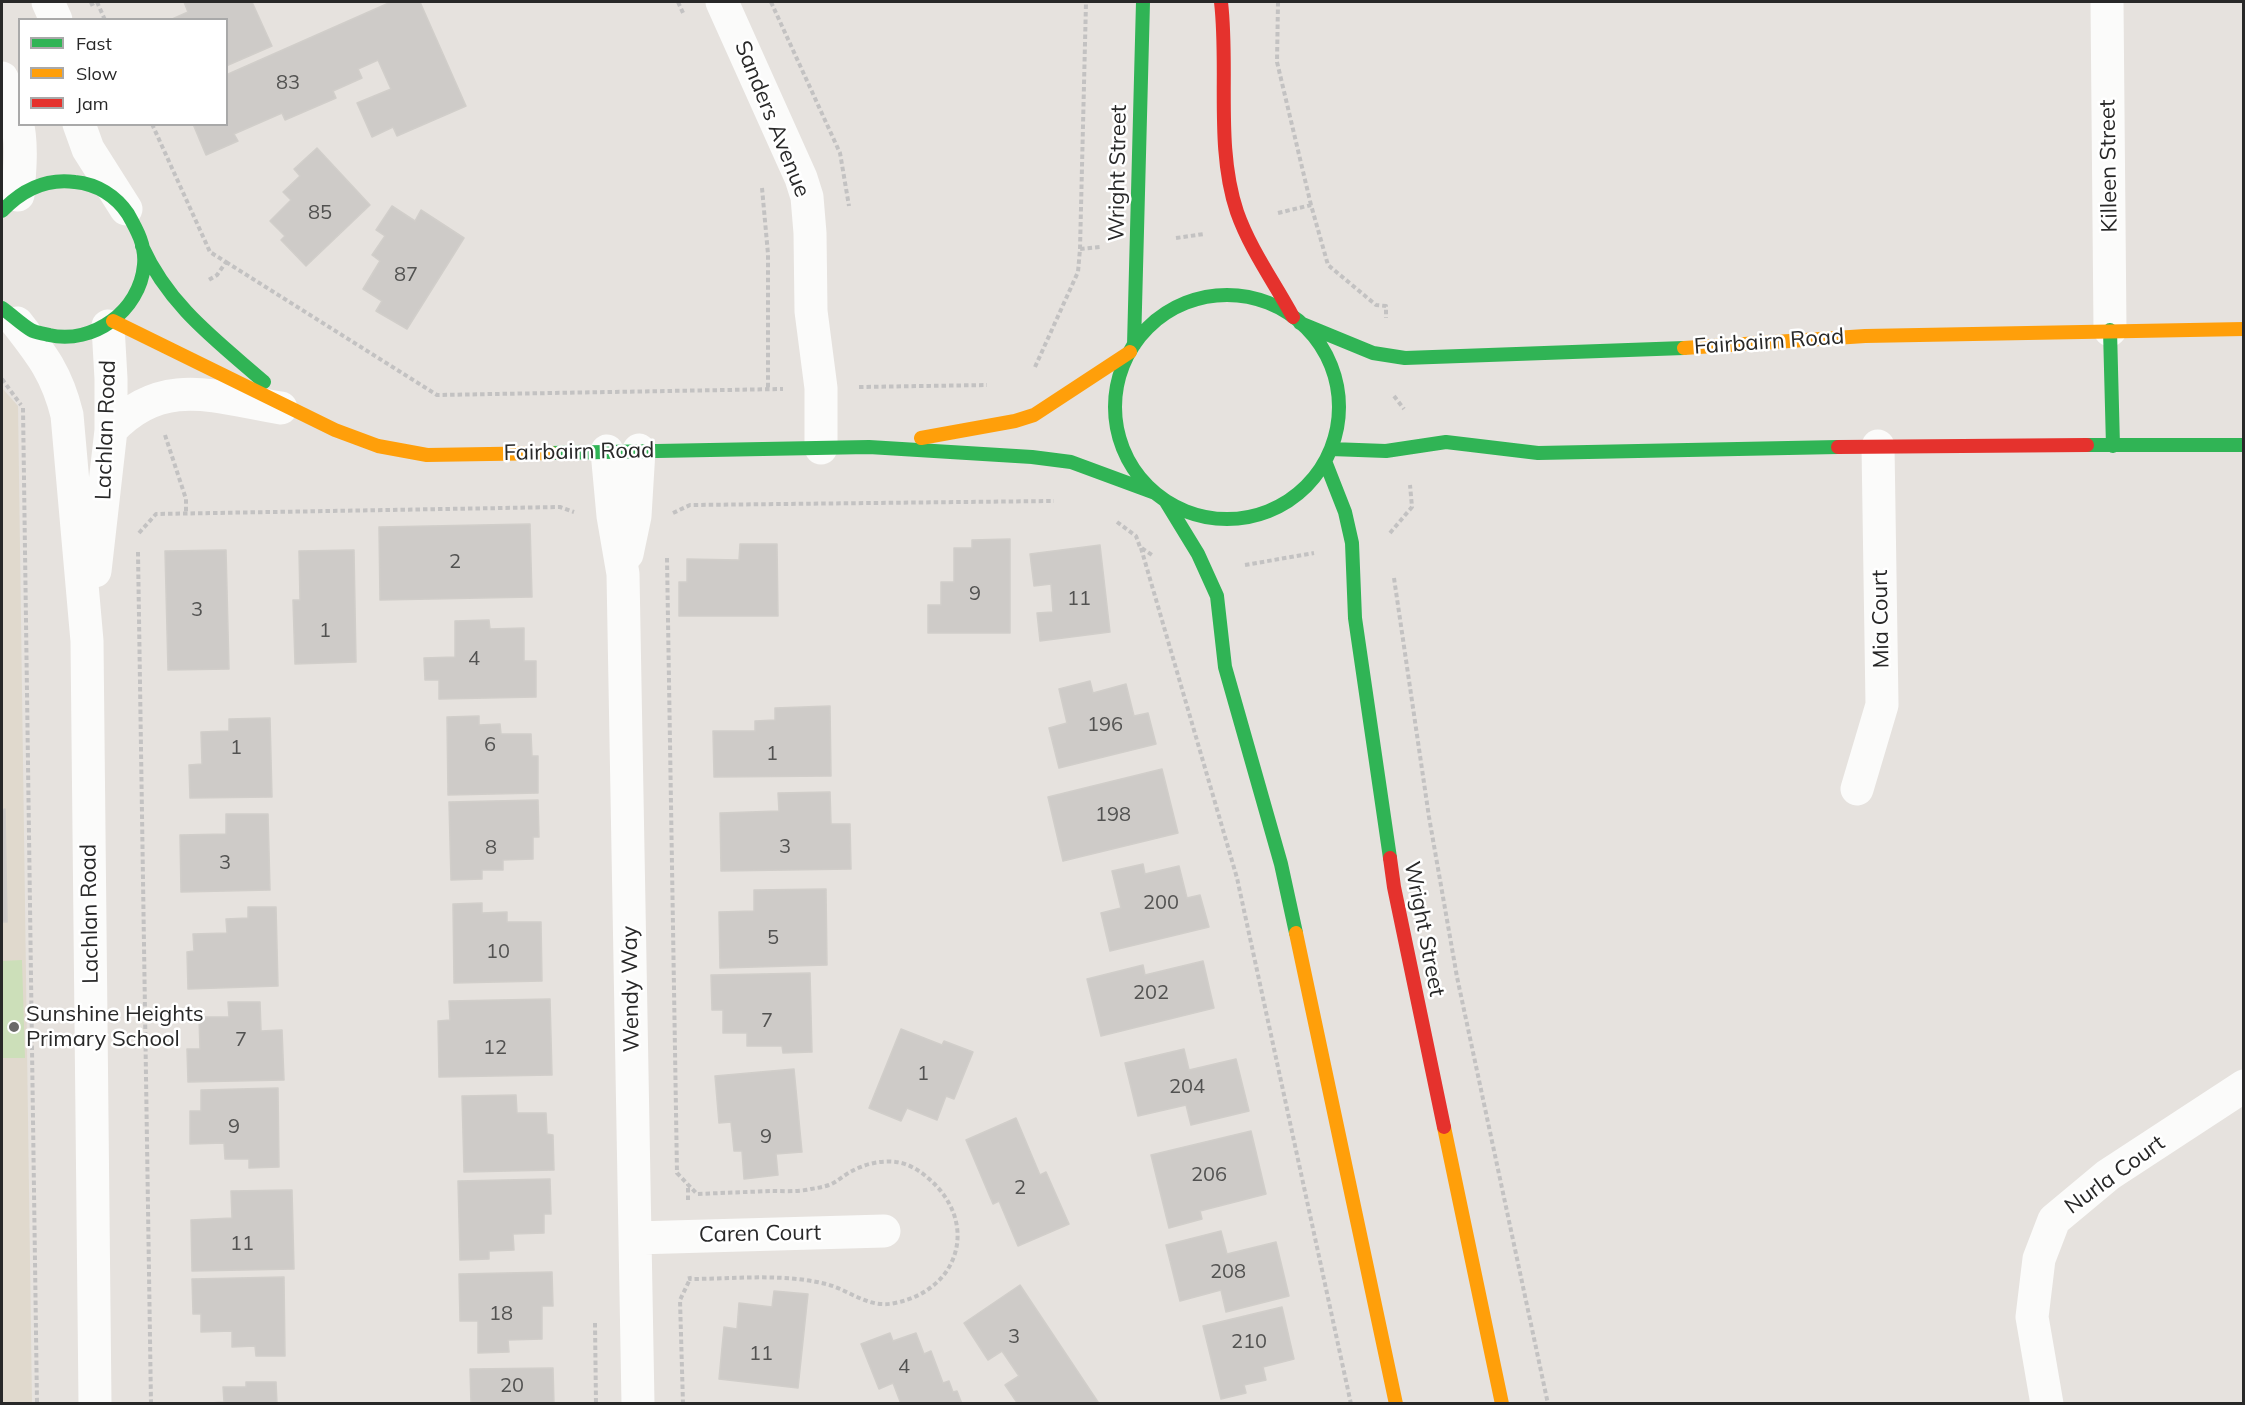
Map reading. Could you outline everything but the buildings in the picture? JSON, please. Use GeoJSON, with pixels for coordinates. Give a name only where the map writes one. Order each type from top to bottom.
{"type":"FeatureCollection","features":[{"type":"Feature","properties":{"kind":"street"},"geometry":{"type":"LineString","coordinates":[[48,2],[55,18]]}},
{"type":"Feature","properties":{"kind":"street","name":"Sanders Avenue"},"geometry":{"type":"LineString","coordinates":[[722,2],[801,178],[807,197],[811,311],[796,388],[809,448]]}},
{"type":"Feature","properties":{"kind":"street","name":"Wright Street"},"geometry":{"type":"LineString","coordinates":[[1132,348],[1138,244],[1143,2]]}},
{"type":"Feature","properties":{"kind":"street"},"geometry":{"type":"LineString","coordinates":[[1221,2],[1226,40],[1226,155],[1232,194],[1241,223],[1254,252],[1296,320],[1320,346],[1334,374],[1339,404],[1336,435],[1328,455],[1446,442],[1525,453],[1878,446],[2244,445]]}},
{"type":"Feature","properties":{"kind":"street","name":"Killeen Street"},"geometry":{"type":"LineString","coordinates":[[2107,2],[2110,330]]}},
{"type":"Feature","properties":{"kind":"street"},"geometry":{"type":"LineString","coordinates":[[2,78],[18,121]]}},
{"type":"Feature","properties":{"kind":"street"},"geometry":{"type":"LineString","coordinates":[[8,203],[21,149],[19,126]]}},
{"type":"Feature","properties":{"kind":"street"},"geometry":{"type":"LineString","coordinates":[[80,126],[88,149],[127,211]]}},
{"type":"Feature","properties":{"kind":"street"},"geometry":{"type":"LineString","coordinates":[[8,203],[50,181],[67,180],[84,182],[100,189],[115,198],[127,211]]}},
{"type":"Feature","properties":{"kind":"street","name":"Fairbairn Road"},"geometry":{"type":"LineString","coordinates":[[127,211],[134,221],[142,245],[160,279],[179,304],[297,411]]}},
{"type":"Feature","properties":{"kind":"street"},"geometry":{"type":"LineString","coordinates":[[8,315],[31,331],[62,339],[93,333],[111,324],[130,304],[140,282],[144,258],[142,245]]}},
{"type":"Feature","properties":{"kind":"street","name":"Fairbairn Road"},"geometry":{"type":"LineString","coordinates":[[869,447],[1015,421],[1034,415],[1052,405],[1132,348],[1150,326],[1169,311],[1184,303],[1216,296],[1240,296],[1264,301],[1296,320],[1383,356],[1405,358],[1691,348],[1865,336],[2244,329]]}},
{"type":"Feature","properties":{"kind":"street","name":"Lachlan Road"},"geometry":{"type":"LineString","coordinates":[[8,315],[50,368],[62,391],[67,415],[87,641],[95,1404]]}},
{"type":"Feature","properties":{"kind":"street","name":"Fairbairn Road"},"geometry":{"type":"LineString","coordinates":[[111,324],[335,430],[378,446],[428,455],[869,447],[1055,460],[1089,468],[1160,496],[1192,514],[1207,518],[1238,519],[1282,505],[1295,496],[1312,480],[1328,455]]}},
{"type":"Feature","properties":{"kind":"street","name":"Lachlan Road"},"geometry":{"type":"LineString","coordinates":[[87,641],[108,472],[111,430],[111,324]]}},
{"type":"Feature","properties":{"kind":"street"},"geometry":{"type":"LineString","coordinates":[[2110,330],[2113,446]]}},
{"type":"Feature","properties":{"kind":"street"},"geometry":{"type":"LineString","coordinates":[[1132,348],[1121,369],[1117,388],[1115,408],[1117,427],[1130,463],[1160,496],[1208,573],[1218,606],[1228,679],[1281,864],[1396,1404]]}},
{"type":"Feature","properties":{"kind":"street","name":"Fairbairn Road"},"geometry":{"type":"LineString","coordinates":[[111,430],[128,412],[146,402],[174,394],[208,396],[297,411]]}},
{"type":"Feature","properties":{"kind":"street","name":"Mia Court"},"geometry":{"type":"LineString","coordinates":[[1857,789],[1882,705],[1878,446]]}},
{"type":"Feature","properties":{"kind":"street","name":"Wendy Way"},"geometry":{"type":"LineString","coordinates":[[623,574],[635,516],[639,450]]}},
{"type":"Feature","properties":{"kind":"street","name":"Wendy Way"},"geometry":{"type":"LineString","coordinates":[[607,451],[613,516],[623,574],[638,1404]]}},
{"type":"Feature","properties":{"kind":"street","name":"Wright Street"},"geometry":{"type":"LineString","coordinates":[[1328,455],[1352,543],[1357,630],[1394,887],[1502,1404]]}},
{"type":"Feature","properties":{"kind":"street","name":"Nurla Court"},"geometry":{"type":"LineString","coordinates":[[2047,1404],[2032,1317],[2039,1259],[2054,1220],[2108,1175],[2244,1086]]}},
{"type":"Feature","properties":{"kind":"street","name":"Caren Court"},"geometry":{"type":"LineString","coordinates":[[635,1238],[884,1231]]}},
{"type":"Feature","properties":{"kind":"path"},"geometry":{"type":"LineString","coordinates":[[678,2],[687,22]]}},
{"type":"Feature","properties":{"kind":"path"},"geometry":{"type":"LineString","coordinates":[[1052,405],[1034,369],[1078,272],[1086,2]]}},
{"type":"Feature","properties":{"kind":"path"},"geometry":{"type":"LineString","coordinates":[[1208,573],[1328,551],[1352,543],[1388,536],[1412,507],[1404,406],[1384,387],[1386,306],[1377,305],[1328,265],[1311,205],[1277,62],[1278,2]]}},
{"type":"Feature","properties":{"kind":"path"},"geometry":{"type":"LineString","coordinates":[[757,179],[762,189],[768,254],[796,388]]}},
{"type":"Feature","properties":{"kind":"path"},"geometry":{"type":"LineString","coordinates":[[1080,249],[1138,244],[1205,234],[1311,205]]}},
{"type":"Feature","properties":{"kind":"path"},"geometry":{"type":"LineString","coordinates":[[226,262],[437,395],[988,385]]}},
{"type":"Feature","properties":{"kind":"path"},"geometry":{"type":"LineString","coordinates":[[2,379],[23,407]]}},
{"type":"Feature","properties":{"kind":"path"},"geometry":{"type":"LineString","coordinates":[[667,516],[690,505],[1055,501],[1055,460]]}},
{"type":"Feature","properties":{"kind":"path"},"geometry":{"type":"LineString","coordinates":[[138,534],[156,514],[560,507],[582,516]]}},
{"type":"Feature","properties":{"kind":"path"},"geometry":{"type":"LineString","coordinates":[[1117,522],[1136,536],[1140,547],[1237,878],[1351,1404]]}},
{"type":"Feature","properties":{"kind":"path"},"geometry":{"type":"LineString","coordinates":[[138,546],[151,1404]]}},
{"type":"Feature","properties":{"kind":"path"},"geometry":{"type":"LineString","coordinates":[[1140,547],[1158,560]]}},
{"type":"Feature","properties":{"kind":"path"},"geometry":{"type":"LineString","coordinates":[[1393,571],[1429,818],[1457,977],[1548,1404]]}},
{"type":"Feature","properties":{"kind":"path"},"geometry":{"type":"LineString","coordinates":[[683,1404],[680,1300],[690,1280]]}},
{"type":"Feature","properties":{"kind":"shaded area","name":"Sunshine Heights Primary School"},"geometry":{"type":"Polygon","coordinates":[[[2,388],[18,406],[32,1404],[2,1403],[2,388]]]}},
{"type":"Feature","properties":{"kind":"green space"},"geometry":{"type":"Polygon","coordinates":[[[22,960],[25,1058],[2,1058],[2,961],[22,960]]]}},
{"type":"Feature","properties":{"kind":"traffic: fast"},"geometry":{"type":"LineString","coordinates":[[1134,345],[1143,2]]}},
{"type":"Feature","properties":{"kind":"traffic: fast"},"geometry":{"type":"LineString","coordinates":[[2,211],[18,197],[44,184],[64,181],[91,185],[112,196],[128,214],[144,251],[141,282],[134,297],[112,321],[97,329],[82,335],[66,337],[35,332],[2,308]]}},
{"type":"Feature","properties":{"kind":"traffic: fast"},"geometry":{"type":"LineString","coordinates":[[142,246],[166,287],[195,321],[264,382]]}},
{"type":"Feature","properties":{"kind":"traffic: fast"},"geometry":{"type":"LineString","coordinates":[[1227,295],[1249,297],[1280,308],[1306,328],[1326,354],[1337,385],[1339,407],[1337,429],[1326,460],[1306,486],[1280,506],[1249,517],[1227,519],[1205,517],[1174,506],[1148,486],[1128,460],[1117,429],[1115,407],[1117,385],[1128,354],[1148,328],[1174,308],[1205,297],[1227,295]]}},
{"type":"Feature","properties":{"kind":"traffic: fast"},"geometry":{"type":"LineString","coordinates":[[1300,323],[1373,353],[1405,358],[1684,348]]}},
{"type":"Feature","properties":{"kind":"traffic: fast"},"geometry":{"type":"LineString","coordinates":[[2110,330],[2113,446]]}},
{"type":"Feature","properties":{"kind":"traffic: fast"},"geometry":{"type":"LineString","coordinates":[[1331,449],[1386,451],[1446,442],[1538,453],[1838,447]]}},
{"type":"Feature","properties":{"kind":"traffic: fast"},"geometry":{"type":"LineString","coordinates":[[2087,445],[2244,445]]}},
{"type":"Feature","properties":{"kind":"traffic: fast"},"geometry":{"type":"LineString","coordinates":[[551,453],[869,447],[1032,457],[1071,462],[1155,493]]}},
{"type":"Feature","properties":{"kind":"traffic: fast"},"geometry":{"type":"LineString","coordinates":[[1325,461],[1345,512],[1352,543],[1355,618],[1390,858]]}},
{"type":"Feature","properties":{"kind":"traffic: fast"},"geometry":{"type":"LineString","coordinates":[[1165,500],[1198,554],[1217,596],[1225,667],[1281,864],[1296,933]]}},
{"type":"Feature","properties":{"kind":"traffic: slow"},"geometry":{"type":"LineString","coordinates":[[113,321],[335,430],[378,446],[427,455],[551,453]]}},
{"type":"Feature","properties":{"kind":"traffic: slow"},"geometry":{"type":"LineString","coordinates":[[1684,348],[1865,336],[2244,329]]}},
{"type":"Feature","properties":{"kind":"traffic: slow"},"geometry":{"type":"LineString","coordinates":[[921,438],[1015,421],[1034,415],[1130,352]]}},
{"type":"Feature","properties":{"kind":"traffic: slow"},"geometry":{"type":"LineString","coordinates":[[1296,933],[1396,1404]]}},
{"type":"Feature","properties":{"kind":"traffic: slow"},"geometry":{"type":"LineString","coordinates":[[1444,1127],[1502,1404]]}},
{"type":"Feature","properties":{"kind":"traffic: jam"},"geometry":{"type":"LineString","coordinates":[[1221,2],[1224,54],[1224,135],[1230,187],[1237,212],[1249,239],[1293,317]]}},
{"type":"Feature","properties":{"kind":"traffic: jam"},"geometry":{"type":"LineString","coordinates":[[1838,447],[2087,445]]}},
{"type":"Feature","properties":{"kind":"traffic: jam"},"geometry":{"type":"LineString","coordinates":[[1390,858],[1444,1127]]}},
{"type":"Feature","properties":{"kind":"place","name":"Sunshine Heights Primary School"},"geometry":{"type":"Point","coordinates":[14,1027]}}]}
